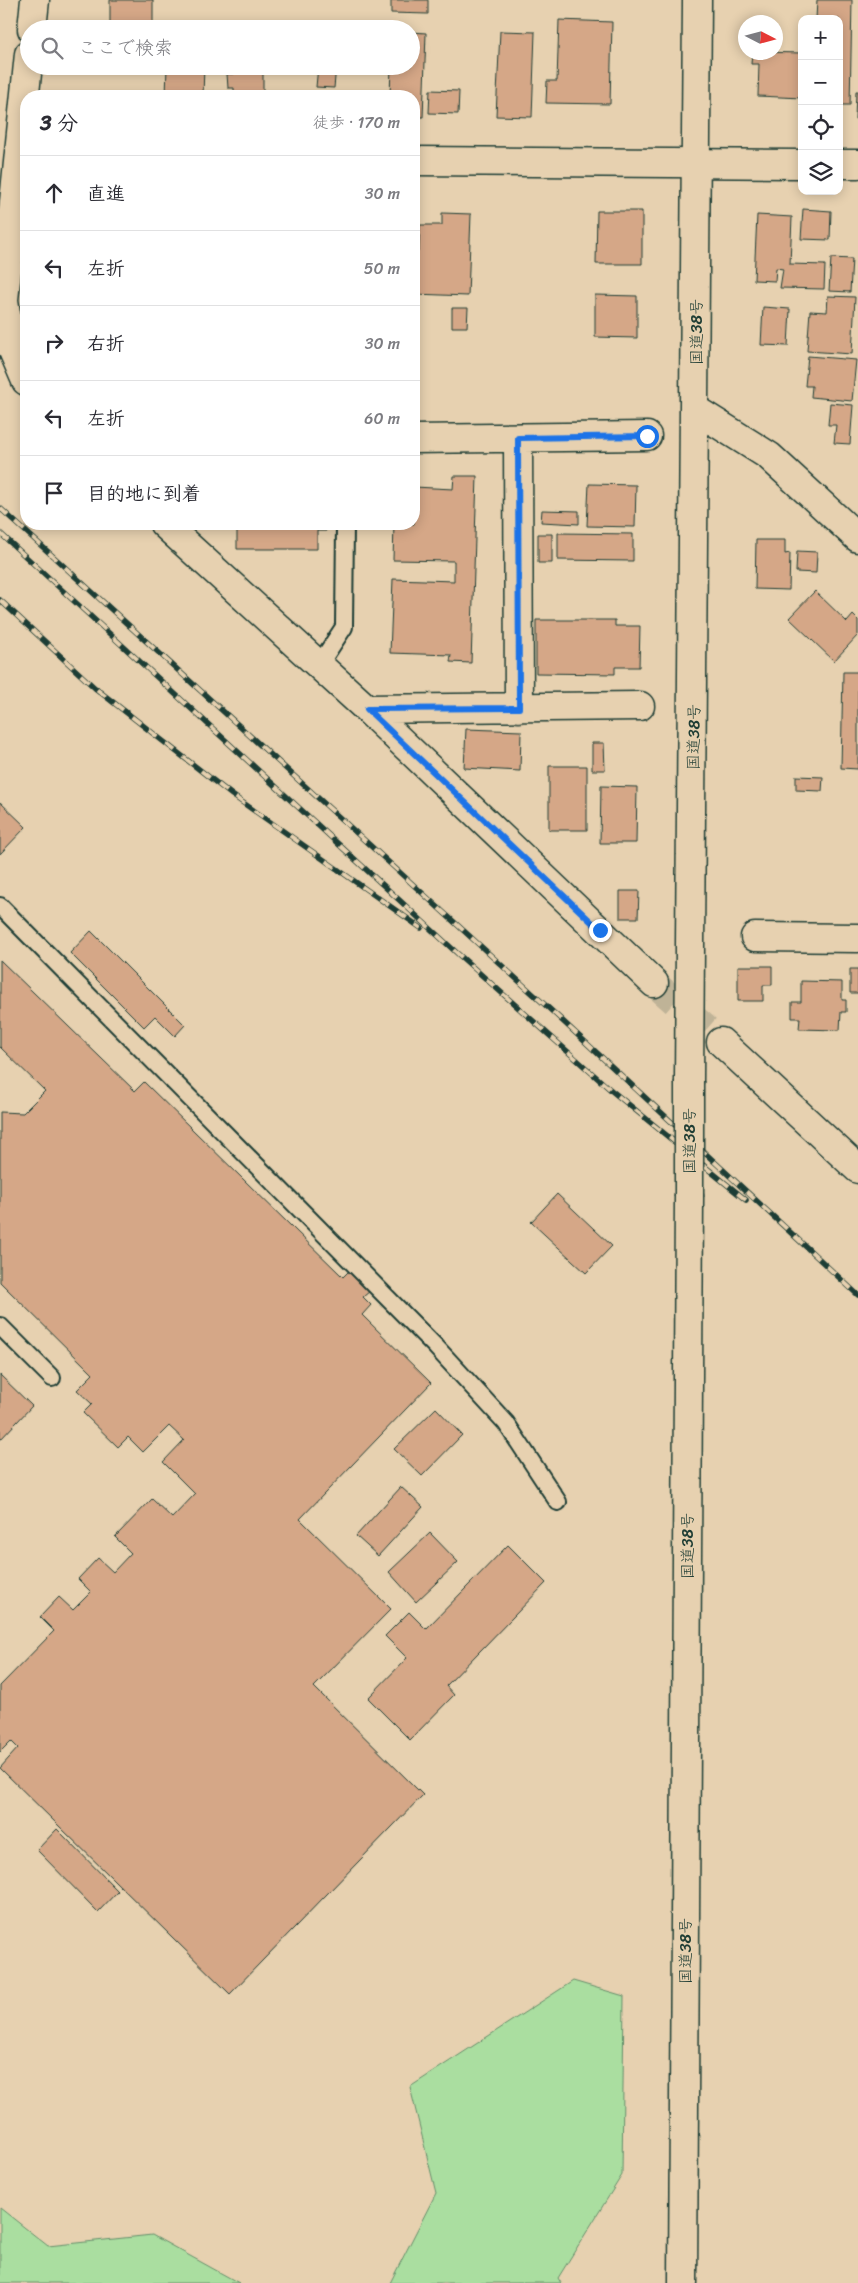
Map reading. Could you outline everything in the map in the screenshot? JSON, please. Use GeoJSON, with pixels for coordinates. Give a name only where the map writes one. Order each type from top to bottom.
{"type":"FeatureCollection","features":[{"type":"Feature","properties":{"kind":"main road"},"geometry":{"type":"LineString","coordinates":[[33,20],[35,0]]}},
{"type":"Feature","properties":{"kind":"main road","name":"国道38号"},"geometry":{"type":"LineString","coordinates":[[683,2283],[689,1081],[696,410],[697,0]]}},
{"type":"Feature","properties":{"kind":"main road"},"geometry":{"type":"LineString","coordinates":[[24,90],[26,75]]}},
{"type":"Feature","properties":{"kind":"main road"},"geometry":{"type":"LineString","coordinates":[[20,116],[14,158],[4,300],[11,346],[20,367]]}},
{"type":"Feature","properties":{"kind":"main road"},"geometry":{"type":"LineString","coordinates":[[420,161],[798,164]]}},
{"type":"Feature","properties":{"kind":"main road"},"geometry":{"type":"LineString","coordinates":[[843,164],[858,164]]}},
{"type":"Feature","properties":{"kind":"main road"},"geometry":{"type":"LineString","coordinates":[[696,410],[769,456],[858,538]]}},
{"type":"Feature","properties":{"kind":"main road"},"geometry":{"type":"LineString","coordinates":[[420,439],[647,436]]}},
{"type":"Feature","properties":{"kind":"main road"},"geometry":{"type":"LineString","coordinates":[[518,438],[519,708]]}},
{"type":"Feature","properties":{"kind":"main road"},"geometry":{"type":"LineString","coordinates":[[171,530],[367,709],[654,983]]}},
{"type":"Feature","properties":{"kind":"main road"},"geometry":{"type":"LineString","coordinates":[[367,709],[640,706]]}},
{"type":"Feature","properties":{"kind":"main road"},"geometry":{"type":"LineString","coordinates":[[755,937],[858,938]]}},
{"type":"Feature","properties":{"kind":"main road"},"geometry":{"type":"LineString","coordinates":[[721,1042],[858,1169]]}},
{"type":"Feature","properties":{"kind":"lane"},"geometry":{"type":"LineString","coordinates":[[319,665],[344,627],[345,530]]}},
{"type":"Feature","properties":{"kind":"lane"},"geometry":{"type":"LineString","coordinates":[[0,906],[436,1347],[506,1423],[558,1502]]}},
{"type":"Feature","properties":{"kind":"lane"},"geometry":{"type":"LineString","coordinates":[[0,1326],[52,1378]]}},
{"type":"Feature","properties":{"kind":"green space"},"geometry":{"type":"Polygon","coordinates":[[[573,1981],[624,1996],[622,2175],[558,2278],[561,2283],[390,2283],[436,2193],[410,2087],[573,1981]]]}},
{"type":"Feature","properties":{"kind":"green space"},"geometry":{"type":"Polygon","coordinates":[[[0,2208],[48,2246],[152,2235],[239,2283],[0,2283],[0,2208]]]}},
{"type":"Feature","properties":{"kind":"building"},"geometry":{"type":"Polygon","coordinates":[[[110,0],[153,0],[153,20],[110,20],[110,0]]]}},
{"type":"Feature","properties":{"kind":"building"},"geometry":{"type":"Polygon","coordinates":[[[391,0],[428,0],[428,14],[391,13],[391,0]]]}},
{"type":"Feature","properties":{"kind":"building"},"geometry":{"type":"Polygon","coordinates":[[[817,0],[852,0],[850,105],[843,105],[843,15],[816,15],[817,0]]]}},
{"type":"Feature","properties":{"kind":"building"},"geometry":{"type":"Polygon","coordinates":[[[559,20],[612,22],[610,104],[546,103],[547,81],[557,81],[559,20]]]}},
{"type":"Feature","properties":{"kind":"building"},"geometry":{"type":"Polygon","coordinates":[[[500,31],[535,32],[532,117],[496,116],[500,31]]]}},
{"type":"Feature","properties":{"kind":"building"},"geometry":{"type":"Polygon","coordinates":[[[420,33],[426,33],[423,117],[420,117],[420,90],[390,90],[391,75],[420,75],[420,33]]]}},
{"type":"Feature","properties":{"kind":"building"},"geometry":{"type":"Polygon","coordinates":[[[783,53],[798,53],[798,98],[758,96],[759,64],[751,64],[751,60],[783,60],[783,53]]]}},
{"type":"Feature","properties":{"kind":"building"},"geometry":{"type":"Polygon","coordinates":[[[167,75],[204,75],[203,90],[166,90],[167,75]]]}},
{"type":"Feature","properties":{"kind":"building"},"geometry":{"type":"Polygon","coordinates":[[[227,75],[263,75],[263,90],[234,90],[234,88],[228,88],[227,75]]]}},
{"type":"Feature","properties":{"kind":"building"},"geometry":{"type":"Polygon","coordinates":[[[317,75],[335,75],[334,88],[316,87],[317,75]]]}},
{"type":"Feature","properties":{"kind":"building"},"geometry":{"type":"Polygon","coordinates":[[[430,90],[459,91],[458,114],[429,113],[430,90]]]}},
{"type":"Feature","properties":{"kind":"building"},"geometry":{"type":"Polygon","coordinates":[[[856,91],[858,91],[858,119],[855,119],[856,91]]]}},
{"type":"Feature","properties":{"kind":"building"},"geometry":{"type":"Polygon","coordinates":[[[803,209],[831,211],[830,240],[801,239],[803,209]]]}},
{"type":"Feature","properties":{"kind":"building"},"geometry":{"type":"Polygon","coordinates":[[[597,211],[642,211],[642,264],[596,264],[597,211]]]}},
{"type":"Feature","properties":{"kind":"building"},"geometry":{"type":"Polygon","coordinates":[[[442,213],[471,214],[468,296],[420,294],[420,225],[442,225],[442,213]]]}},
{"type":"Feature","properties":{"kind":"building"},"geometry":{"type":"Polygon","coordinates":[[[757,215],[792,217],[790,264],[825,265],[824,289],[780,288],[783,269],[776,268],[775,281],[754,280],[757,215]]]}},
{"type":"Feature","properties":{"kind":"building"},"geometry":{"type":"Polygon","coordinates":[[[831,258],[852,259],[850,292],[829,291],[831,258]]]}},
{"type":"Feature","properties":{"kind":"building"},"geometry":{"type":"Polygon","coordinates":[[[595,295],[637,296],[637,338],[595,337],[595,295]]]}},
{"type":"Feature","properties":{"kind":"building"},"geometry":{"type":"Polygon","coordinates":[[[828,296],[855,297],[852,354],[807,351],[810,311],[827,312],[828,296]]]}},
{"type":"Feature","properties":{"kind":"building"},"geometry":{"type":"Polygon","coordinates":[[[763,307],[790,309],[788,346],[761,345],[763,307]]]}},
{"type":"Feature","properties":{"kind":"building"},"geometry":{"type":"Polygon","coordinates":[[[452,308],[468,308],[467,327],[452,327],[452,308]]]}},
{"type":"Feature","properties":{"kind":"building"},"geometry":{"type":"Polygon","coordinates":[[[808,356],[856,360],[852,401],[811,397],[812,386],[805,386],[808,356]]]}},
{"type":"Feature","properties":{"kind":"building"},"geometry":{"type":"Polygon","coordinates":[[[830,403],[853,405],[850,444],[834,443],[836,425],[828,425],[830,403]]]}},
{"type":"Feature","properties":{"kind":"building"},"geometry":{"type":"Polygon","coordinates":[[[454,476],[477,476],[471,663],[450,662],[451,655],[390,653],[393,579],[454,581],[454,561],[393,560],[394,530],[420,530],[420,487],[453,489],[454,476]]]}},
{"type":"Feature","properties":{"kind":"building"},"geometry":{"type":"Polygon","coordinates":[[[589,484],[636,485],[635,527],[587,526],[589,484]]]}},
{"type":"Feature","properties":{"kind":"building"},"geometry":{"type":"Polygon","coordinates":[[[542,510],[579,511],[579,524],[541,522],[542,510]]]}},
{"type":"Feature","properties":{"kind":"building"},"geometry":{"type":"Polygon","coordinates":[[[237,530],[326,530],[317,531],[317,549],[237,549],[237,530]]]}},
{"type":"Feature","properties":{"kind":"building"},"geometry":{"type":"Polygon","coordinates":[[[558,533],[633,534],[633,561],[558,560],[558,533]]]}},
{"type":"Feature","properties":{"kind":"building"},"geometry":{"type":"Polygon","coordinates":[[[538,534],[552,534],[552,563],[538,563],[538,534]]]}},
{"type":"Feature","properties":{"kind":"building"},"geometry":{"type":"Polygon","coordinates":[[[756,540],[785,540],[785,554],[790,553],[789,590],[755,589],[756,540]]]}},
{"type":"Feature","properties":{"kind":"building"},"geometry":{"type":"Polygon","coordinates":[[[797,551],[817,552],[816,573],[796,572],[797,551]]]}},
{"type":"Feature","properties":{"kind":"building"},"geometry":{"type":"Polygon","coordinates":[[[815,591],[847,622],[853,615],[858,620],[858,635],[834,661],[789,618],[815,591]]]}},
{"type":"Feature","properties":{"kind":"building"},"geometry":{"type":"Polygon","coordinates":[[[536,620],[615,620],[615,626],[640,626],[639,667],[615,667],[615,674],[536,673],[536,620]]]}},
{"type":"Feature","properties":{"kind":"building"},"geometry":{"type":"Polygon","coordinates":[[[843,672],[858,672],[858,769],[841,768],[843,672]]]}},
{"type":"Feature","properties":{"kind":"building"},"geometry":{"type":"Polygon","coordinates":[[[466,729],[521,731],[520,771],[464,768],[466,729]]]}},
{"type":"Feature","properties":{"kind":"building"},"geometry":{"type":"Polygon","coordinates":[[[592,743],[604,743],[605,770],[592,770],[592,743]]]}},
{"type":"Feature","properties":{"kind":"building"},"geometry":{"type":"Polygon","coordinates":[[[549,766],[587,766],[587,830],[549,830],[549,766]]]}},
{"type":"Feature","properties":{"kind":"building"},"geometry":{"type":"Polygon","coordinates":[[[796,776],[823,777],[822,791],[796,790],[796,776]]]}},
{"type":"Feature","properties":{"kind":"building"},"geometry":{"type":"Polygon","coordinates":[[[601,786],[637,787],[636,843],[600,843],[601,786]]]}},
{"type":"Feature","properties":{"kind":"building"},"geometry":{"type":"Polygon","coordinates":[[[0,802],[26,827],[0,854],[0,802]]]}},
{"type":"Feature","properties":{"kind":"building"},"geometry":{"type":"Polygon","coordinates":[[[620,891],[639,891],[638,918],[620,918],[620,891]]]}},
{"type":"Feature","properties":{"kind":"building"},"geometry":{"type":"Polygon","coordinates":[[[91,931],[185,1025],[175,1036],[155,1016],[144,1027],[70,953],[91,931]]]}},
{"type":"Feature","properties":{"kind":"building"},"geometry":{"type":"Polygon","coordinates":[[[0,960],[135,1091],[144,1082],[343,1277],[349,1271],[370,1291],[363,1297],[371,1305],[362,1315],[431,1383],[300,1519],[391,1609],[314,1687],[423,1795],[230,1994],[0,1768],[18,1748],[11,1741],[0,1752],[0,1686],[54,1631],[40,1617],[59,1597],[73,1610],[91,1592],[78,1579],[98,1558],[113,1572],[131,1553],[115,1537],[152,1499],[172,1518],[195,1494],[163,1462],[184,1440],[169,1426],[143,1452],[128,1437],[118,1447],[83,1413],[92,1404],[77,1390],[93,1374],[0,1282],[0,1112],[23,1113],[45,1091],[0,1047],[0,960]]]}},
{"type":"Feature","properties":{"kind":"building"},"geometry":{"type":"Polygon","coordinates":[[[738,966],[772,966],[772,985],[763,985],[763,1001],[738,1001],[738,966]]]}},
{"type":"Feature","properties":{"kind":"building"},"geometry":{"type":"Polygon","coordinates":[[[850,969],[858,969],[858,993],[850,993],[850,969]]]}},
{"type":"Feature","properties":{"kind":"building"},"geometry":{"type":"Polygon","coordinates":[[[801,981],[842,982],[842,1000],[846,1000],[846,1012],[841,1012],[840,1030],[799,1029],[800,1018],[792,1018],[792,1002],[801,1002],[801,981]]]}},
{"type":"Feature","properties":{"kind":"building"},"geometry":{"type":"Polygon","coordinates":[[[557,1194],[612,1246],[586,1273],[531,1222],[557,1194]]]}},
{"type":"Feature","properties":{"kind":"building"},"geometry":{"type":"Polygon","coordinates":[[[0,1375],[32,1406],[0,1440],[0,1375]]]}},
{"type":"Feature","properties":{"kind":"building"},"geometry":{"type":"Polygon","coordinates":[[[436,1408],[462,1435],[422,1476],[394,1449],[436,1408]]]}},
{"type":"Feature","properties":{"kind":"building"},"geometry":{"type":"Polygon","coordinates":[[[401,1487],[423,1507],[378,1556],[356,1536],[401,1487]]]}},
{"type":"Feature","properties":{"kind":"building"},"geometry":{"type":"Polygon","coordinates":[[[430,1533],[458,1562],[416,1602],[389,1572],[430,1533]]]}},
{"type":"Feature","properties":{"kind":"building"},"geometry":{"type":"Polygon","coordinates":[[[508,1545],[546,1583],[446,1686],[454,1695],[410,1740],[368,1698],[407,1658],[385,1636],[409,1612],[426,1629],[508,1545]]]}},
{"type":"Feature","properties":{"kind":"building"},"geometry":{"type":"Polygon","coordinates":[[[57,1829],[118,1891],[98,1912],[37,1850],[57,1829]]]}},
{"type":"Feature","properties":{"kind":"tunnel"},"geometry":{"type":"LineString","coordinates":[[654,983],[721,1042]]}},
{"type":"Feature","properties":{"kind":"railway"},"geometry":{"type":"LineString","coordinates":[[0,508],[20,526]]}},
{"type":"Feature","properties":{"kind":"railway"},"geometry":{"type":"LineString","coordinates":[[24,530],[554,1013],[858,1295]]}},
{"type":"Feature","properties":{"kind":"railway"},"geometry":{"type":"LineString","coordinates":[[0,533],[458,954],[612,1091],[746,1200]]}},
{"type":"Feature","properties":{"kind":"railway"},"geometry":{"type":"LineString","coordinates":[[0,600],[95,688],[232,795],[421,928]]}},
{"type":"Feature","properties":{"kind":"route"},"geometry":{"type":"LineString","coordinates":[[600,930],[367,709],[519,708],[518,438],[647,436]]}}]}
